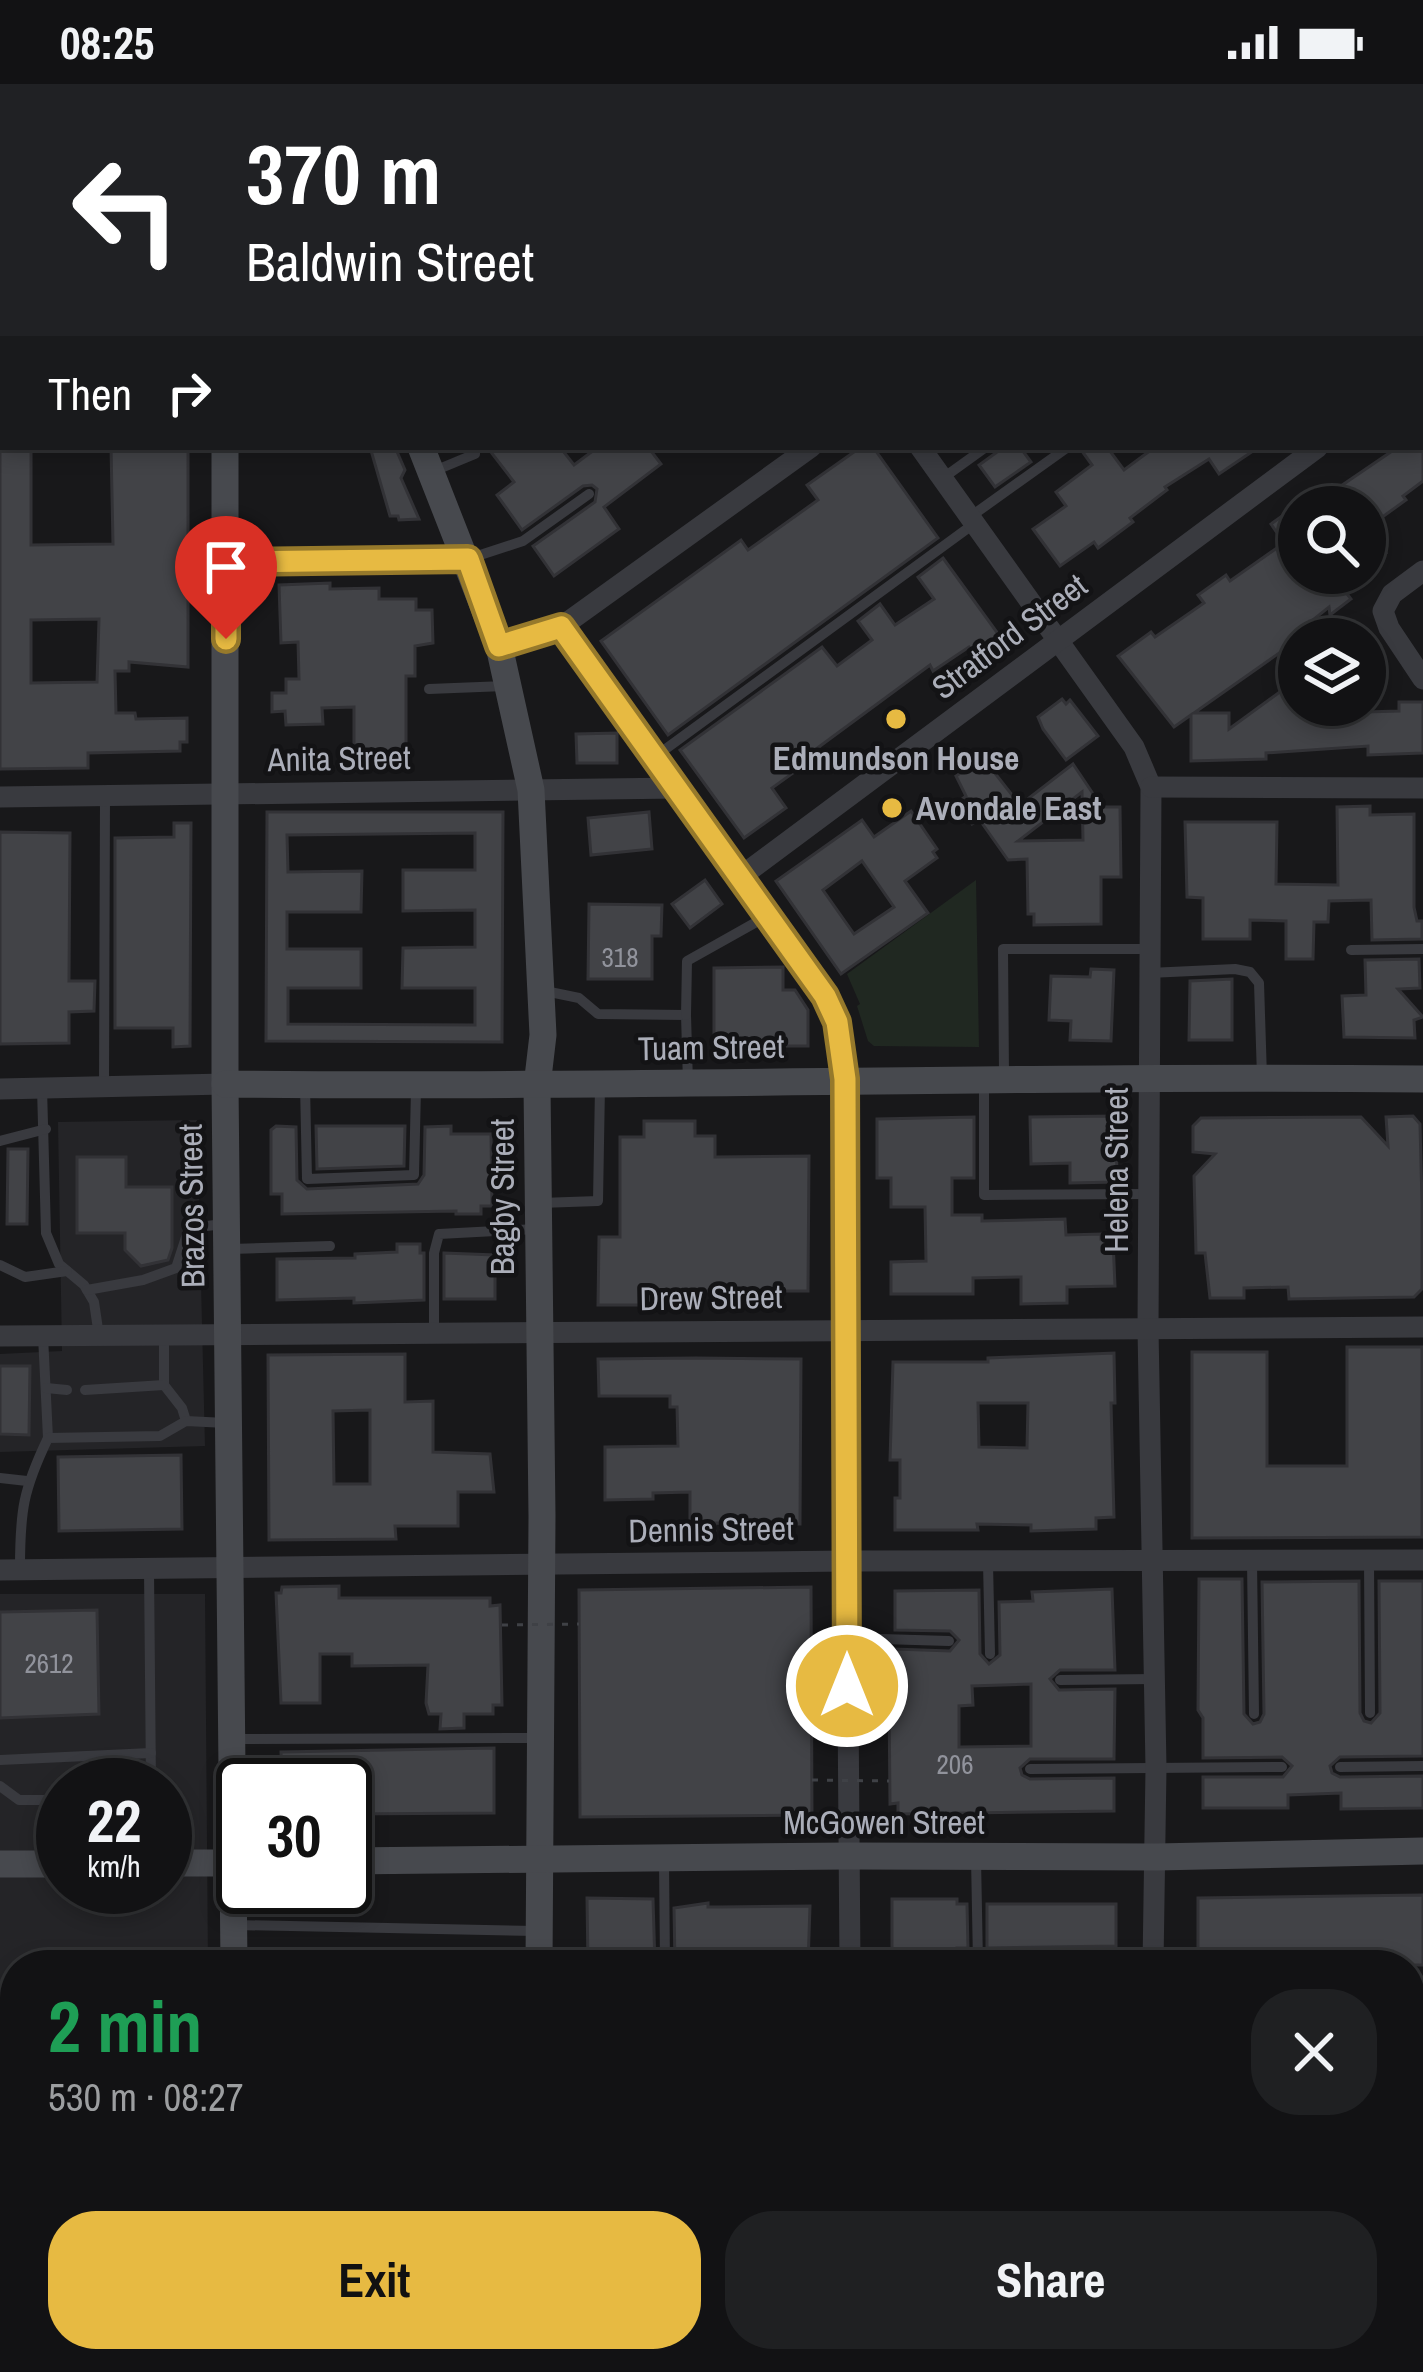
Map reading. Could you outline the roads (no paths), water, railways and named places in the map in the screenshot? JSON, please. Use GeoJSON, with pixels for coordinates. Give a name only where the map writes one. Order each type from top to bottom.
{"type":"FeatureCollection","features":[{"type":"Feature","properties":{"kind":"main road","name":"Brazos Street"},"geometry":{"type":"LineString","coordinates":[[225,450],[225,1084],[233,1758]]}},
{"type":"Feature","properties":{"kind":"main road","name":"Bagby Street"},"geometry":{"type":"LineString","coordinates":[[427,459],[499,646],[531,790],[543,1035],[537,1086],[538,1950]]}},
{"type":"Feature","properties":{"kind":"main road","name":"Tuam Street"},"geometry":{"type":"LineString","coordinates":[[225,1084],[537,1086],[1149,1076],[1423,1079]]}},
{"type":"Feature","properties":{"kind":"main road","name":"McGowen Street"},"geometry":{"type":"LineString","coordinates":[[372,1862],[1423,1851]]}},
{"type":"Feature","properties":{"kind":"main road"},"geometry":{"type":"LineString","coordinates":[[0,1864],[36,1864]]}},
{"type":"Feature","properties":{"kind":"main road","name":"Brazos Street"},"geometry":{"type":"LineString","coordinates":[[234,1950],[235,1914]]}},
{"type":"Feature","properties":{"kind":"street"},"geometry":{"type":"LineString","coordinates":[[499,646],[561,627],[807,450]]}},
{"type":"Feature","properties":{"kind":"street","name":"Helena Street"},"geometry":{"type":"LineString","coordinates":[[922,450],[1134,747],[1151,787],[1148,1328],[1157,1857],[1154,1950]]}},
{"type":"Feature","properties":{"kind":"street","name":"Stratford Street"},"geometry":{"type":"LineString","coordinates":[[740,878],[1314,450]]}},
{"type":"Feature","properties":{"kind":"street"},"geometry":{"type":"LineString","coordinates":[[226,562],[468,559]]}},
{"type":"Feature","properties":{"kind":"street"},"geometry":{"type":"LineString","coordinates":[[1423,571],[1392,594],[1383,611],[1388,628],[1423,679]]}},
{"type":"Feature","properties":{"kind":"street"},"geometry":{"type":"LineString","coordinates":[[561,627],[825,996],[840,1035],[845,1079],[850,1950]]}},
{"type":"Feature","properties":{"kind":"street"},"geometry":{"type":"LineString","coordinates":[[1151,787],[1423,788]]}},
{"type":"Feature","properties":{"kind":"street","name":"Anita Street"},"geometry":{"type":"LineString","coordinates":[[0,797],[679,788]]}},
{"type":"Feature","properties":{"kind":"street","name":"Tuam Street"},"geometry":{"type":"LineString","coordinates":[[0,1089],[225,1084]]}},
{"type":"Feature","properties":{"kind":"street","name":"Drew Street"},"geometry":{"type":"LineString","coordinates":[[0,1336],[1423,1327]]}},
{"type":"Feature","properties":{"kind":"street","name":"Dennis Street"},"geometry":{"type":"LineString","coordinates":[[10,1570],[1423,1560]]}},
{"type":"Feature","properties":{"kind":"lane"},"geometry":{"type":"LineString","coordinates":[[427,459],[475,454],[476,450]]}},
{"type":"Feature","properties":{"kind":"lane"},"geometry":{"type":"LineString","coordinates":[[943,478],[982,450]]}},
{"type":"Feature","properties":{"kind":"lane"},"geometry":{"type":"LineString","coordinates":[[656,756],[1064,450]]}},
{"type":"Feature","properties":{"kind":"lane"},"geometry":{"type":"LineString","coordinates":[[468,559],[523,541],[589,494]]}},
{"type":"Feature","properties":{"kind":"lane"},"geometry":{"type":"LineString","coordinates":[[429,689],[508,686]]}},
{"type":"Feature","properties":{"kind":"lane"},"geometry":{"type":"LineString","coordinates":[[104,1087],[105,796]]}},
{"type":"Feature","properties":{"kind":"lane"},"geometry":{"type":"LineString","coordinates":[[688,1084],[687,961],[767,916]]}},
{"type":"Feature","properties":{"kind":"lane"},"geometry":{"type":"LineString","coordinates":[[1148,949],[1004,949],[984,1195],[1148,1194]]}},
{"type":"Feature","properties":{"kind":"lane"},"geometry":{"type":"LineString","coordinates":[[1351,950],[1423,949]]}},
{"type":"Feature","properties":{"kind":"lane"},"geometry":{"type":"LineString","coordinates":[[1149,973],[1250,972],[1259,983],[1262,1077]]}},
{"type":"Feature","properties":{"kind":"lane"},"geometry":{"type":"LineString","coordinates":[[542,991],[579,998],[598,1014],[686,1015]]}},
{"type":"Feature","properties":{"kind":"lane"},"geometry":{"type":"LineString","coordinates":[[305,1085],[307,1179],[414,1175],[416,1086]]}},
{"type":"Feature","properties":{"kind":"lane"},"geometry":{"type":"LineString","coordinates":[[434,1334],[434,1253],[439,1234],[598,1202],[599,1085]]}},
{"type":"Feature","properties":{"kind":"lane"},"geometry":{"type":"LineString","coordinates":[[42,1088],[46,1233],[58,1264],[94,1302],[99,1336]]}},
{"type":"Feature","properties":{"kind":"lane"},"geometry":{"type":"LineString","coordinates":[[0,1141],[46,1129]]}},
{"type":"Feature","properties":{"kind":"lane"},"geometry":{"type":"LineString","coordinates":[[87,1290],[176,1268],[189,1228],[330,1246]]}},
{"type":"Feature","properties":{"kind":"lane"},"geometry":{"type":"LineString","coordinates":[[0,1265],[25,1277],[67,1271]]}},
{"type":"Feature","properties":{"kind":"lane"},"geometry":{"type":"LineString","coordinates":[[10,1570],[27,1481],[48,1438],[44,1336]]}},
{"type":"Feature","properties":{"kind":"lane"},"geometry":{"type":"LineString","coordinates":[[164,1336],[164,1385],[186,1421]]}},
{"type":"Feature","properties":{"kind":"lane"},"geometry":{"type":"LineString","coordinates":[[86,1390],[164,1385]]}},
{"type":"Feature","properties":{"kind":"lane"},"geometry":{"type":"LineString","coordinates":[[46,1388],[67,1390]]}},
{"type":"Feature","properties":{"kind":"lane"},"geometry":{"type":"LineString","coordinates":[[48,1438],[160,1436],[186,1421],[229,1423]]}},
{"type":"Feature","properties":{"kind":"lane"},"geometry":{"type":"LineString","coordinates":[[0,1478],[27,1481]]}},
{"type":"Feature","properties":{"kind":"lane"},"geometry":{"type":"LineString","coordinates":[[1369,1560],[1370,1713]]}},
{"type":"Feature","properties":{"kind":"lane"},"geometry":{"type":"LineString","coordinates":[[1252,1561],[1254,1714]]}},
{"type":"Feature","properties":{"kind":"lane"},"geometry":{"type":"LineString","coordinates":[[988,1563],[990,1654]]}},
{"type":"Feature","properties":{"kind":"lane"},"geometry":{"type":"LineString","coordinates":[[149,1569],[151,1758]]}},
{"type":"Feature","properties":{"kind":"lane"},"geometry":{"type":"LineString","coordinates":[[847,1638],[949,1641]]}},
{"type":"Feature","properties":{"kind":"lane"},"geometry":{"type":"LineString","coordinates":[[1060,1679],[1155,1678]]}},
{"type":"Feature","properties":{"kind":"lane"},"geometry":{"type":"LineString","coordinates":[[232,1739],[538,1738]]}},
{"type":"Feature","properties":{"kind":"lane"},"geometry":{"type":"LineString","coordinates":[[0,1760],[151,1754]]}},
{"type":"Feature","properties":{"kind":"lane"},"geometry":{"type":"LineString","coordinates":[[1340,1767],[1423,1766]]}},
{"type":"Feature","properties":{"kind":"lane"},"geometry":{"type":"LineString","coordinates":[[1030,1769],[1282,1767]]}},
{"type":"Feature","properties":{"kind":"lane"},"geometry":{"type":"LineString","coordinates":[[0,1786],[19,1800],[36,1800]]}},
{"type":"Feature","properties":{"kind":"lane"},"geometry":{"type":"LineString","coordinates":[[976,1858],[977,1950]]}},
{"type":"Feature","properties":{"kind":"lane"},"geometry":{"type":"LineString","coordinates":[[664,1860],[665,1950]]}},
{"type":"Feature","properties":{"kind":"lane"},"geometry":{"type":"LineString","coordinates":[[234,1925],[539,1931]]}},
{"type":"Feature","properties":{"kind":"place","name":"Edmundson House"},"geometry":{"type":"Point","coordinates":[896,719]}},
{"type":"Feature","properties":{"kind":"place","name":"Avondale East"},"geometry":{"type":"Point","coordinates":[892,808]}}]}
